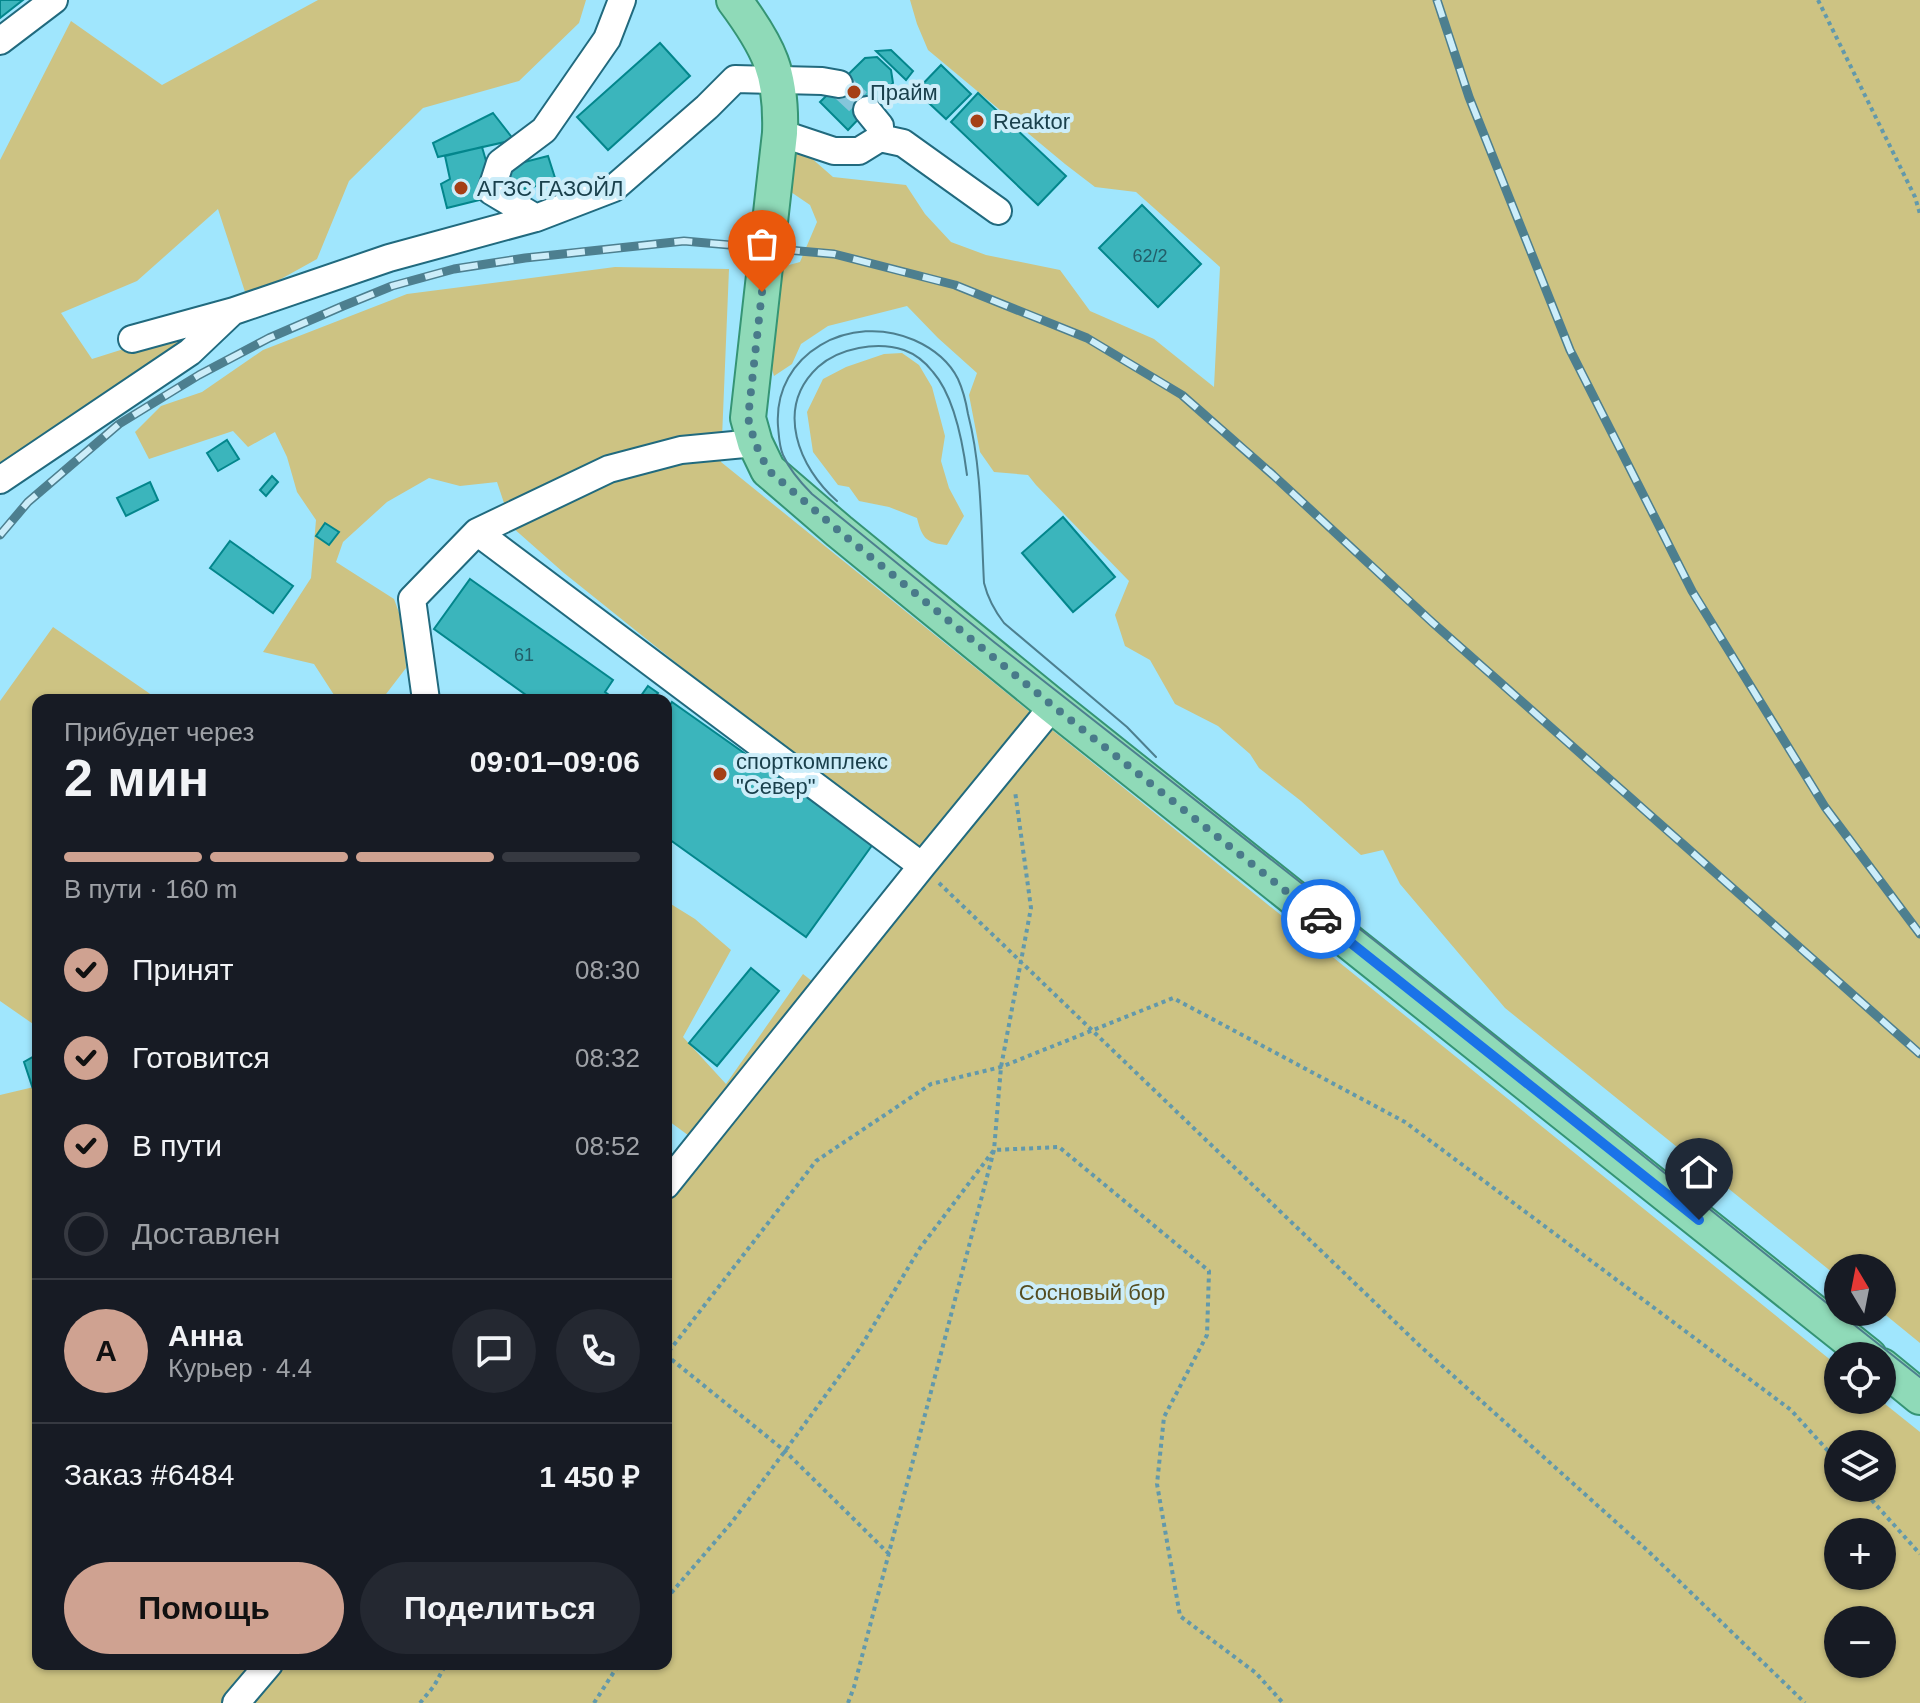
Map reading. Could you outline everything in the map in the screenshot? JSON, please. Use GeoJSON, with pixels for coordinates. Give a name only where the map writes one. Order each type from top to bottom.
{"type":"FeatureCollection","features":[{"type":"Feature","properties":{"kind":"main road"},"geometry":{"type":"LineString","coordinates":[[734,0],[766,48],[778,79],[781,107],[748,418],[755,443],[768,470],[1053,706],[1851,1342]]}},
{"type":"Feature","properties":{"kind":"main road"},"geometry":{"type":"LineString","coordinates":[[1896,1377],[1920,1397]]}},
{"type":"Feature","properties":{"kind":"lane"},"geometry":{"type":"LineString","coordinates":[[0,41],[54,0]]}},
{"type":"Feature","properties":{"kind":"lane"},"geometry":{"type":"LineString","coordinates":[[536,218],[491,191],[500,163],[544,130],[607,39],[622,0]]}},
{"type":"Feature","properties":{"kind":"lane"},"geometry":{"type":"LineString","coordinates":[[132,339],[234,311],[389,258],[536,218],[614,188],[735,79],[839,84]]}},
{"type":"Feature","properties":{"kind":"lane"},"geometry":{"type":"LineString","coordinates":[[867,110],[880,126],[880,138]]}},
{"type":"Feature","properties":{"kind":"lane"},"geometry":{"type":"LineString","coordinates":[[780,133],[834,151],[859,151],[880,138],[903,143],[998,211]]}},
{"type":"Feature","properties":{"kind":"lane"},"geometry":{"type":"LineString","coordinates":[[0,480],[190,352],[234,311]]}},
{"type":"Feature","properties":{"kind":"lane"},"geometry":{"type":"LineString","coordinates":[[425,694],[412,599],[477,532],[609,469],[681,450],[755,443]]}},
{"type":"Feature","properties":{"kind":"lane"},"geometry":{"type":"LineString","coordinates":[[477,532],[922,866]]}},
{"type":"Feature","properties":{"kind":"lane"},"geometry":{"type":"LineString","coordinates":[[672,1178],[1053,706]]}},
{"type":"Feature","properties":{"kind":"lane"},"geometry":{"type":"LineString","coordinates":[[236,1703],[264,1670]]}},
{"type":"Feature","properties":{"kind":"path"},"geometry":{"type":"LineString","coordinates":[[1818,0],[1915,197],[1920,214]]}},
{"type":"Feature","properties":{"kind":"path"},"geometry":{"type":"LineString","coordinates":[[848,1703],[994,1150],[1001,1067],[1031,908],[1014,792],[1023,780]]}},
{"type":"Feature","properties":{"kind":"path"},"geometry":{"type":"LineString","coordinates":[[922,866],[1419,1345],[1647,1550],[1805,1703]]}},
{"type":"Feature","properties":{"kind":"path"},"geometry":{"type":"LineString","coordinates":[[672,1347],[816,1161],[931,1084],[1001,1067],[1173,998],[1405,1122],[1791,1410],[1824,1447]]}},
{"type":"Feature","properties":{"kind":"path"},"geometry":{"type":"LineString","coordinates":[[994,1150],[1059,1147],[1209,1271],[1207,1335],[1164,1417],[1157,1484],[1180,1616],[1256,1673],[1283,1703]]}},
{"type":"Feature","properties":{"kind":"path"},"geometry":{"type":"LineString","coordinates":[[672,1592],[732,1522],[785,1451],[860,1348],[920,1248],[994,1150]]}},
{"type":"Feature","properties":{"kind":"path"},"geometry":{"type":"LineString","coordinates":[[672,1360],[785,1451],[889,1554]]}},
{"type":"Feature","properties":{"kind":"path"},"geometry":{"type":"LineString","coordinates":[[1874,1502],[1920,1554]]}},
{"type":"Feature","properties":{"kind":"path"},"geometry":{"type":"LineString","coordinates":[[420,1703],[443,1670]]}},
{"type":"Feature","properties":{"kind":"path"},"geometry":{"type":"LineString","coordinates":[[594,1703],[615,1670]]}},
{"type":"Feature","properties":{"kind":"green space"},"geometry":{"type":"Polygon","coordinates":[[[318,0],[586,0],[579,23],[519,81],[423,108],[349,181],[317,259],[247,298],[218,209],[137,281],[61,313],[92,359],[206,323],[0,489],[0,160],[71,21],[162,85],[318,0]]]}},
{"type":"Feature","properties":{"kind":"green space"},"geometry":{"type":"Polygon","coordinates":[[[910,0],[1920,0],[1920,1343],[1896,1323],[1896,1254],[1824,1254],[1824,1266],[1505,1008],[1400,884],[1383,850],[1361,855],[1259,768],[1250,754],[1218,726],[1175,704],[1150,660],[1125,646],[1115,615],[1129,581],[1028,475],[994,472],[980,452],[969,395],[977,373],[907,306],[828,326],[801,344],[792,364],[774,376],[767,352],[778,268],[800,262],[817,222],[810,205],[788,190],[786,151],[809,156],[833,177],[906,185],[925,214],[951,242],[986,255],[1060,270],[1090,311],[1154,339],[1214,387],[1220,267],[1136,192],[1095,187],[1065,164],[928,50],[910,0]]]}},
{"type":"Feature","properties":{"kind":"green space","name":"Сосновый бор"},"geometry":{"type":"Polygon","coordinates":[[[615,267],[729,269],[721,462],[1824,1355],[1824,1414],[1896,1413],[1920,1432],[1920,1703],[0,1703],[0,1095],[32,1087],[32,1670],[672,1670],[672,1161],[692,1138],[672,1123],[672,905],[695,919],[731,950],[683,1037],[726,1084],[803,974],[817,985],[921,859],[564,573],[512,527],[497,482],[460,486],[429,478],[387,502],[343,542],[336,562],[394,599],[404,626],[406,668],[386,694],[333,694],[314,664],[263,652],[311,578],[316,520],[297,492],[287,457],[275,432],[248,447],[233,431],[149,459],[135,432],[161,406],[202,392],[263,350],[407,294],[615,267]]]}},
{"type":"Feature","properties":{"kind":"green space"},"geometry":{"type":"Polygon","coordinates":[[[902,353],[919,365],[932,387],[945,436],[941,461],[949,488],[964,516],[947,545],[926,538],[917,518],[889,507],[859,501],[849,487],[838,485],[813,452],[807,412],[823,379],[884,354],[902,353]]]}},
{"type":"Feature","properties":{"kind":"green space"},"geometry":{"type":"Polygon","coordinates":[[[53,627],[150,694],[32,694],[32,1023],[0,1001],[0,701],[53,627]]]}},
{"type":"Feature","properties":{"kind":"building"},"geometry":{"type":"Polygon","coordinates":[[[0,0],[23,0],[0,18],[0,0]]]}},
{"type":"Feature","properties":{"kind":"building"},"geometry":{"type":"Polygon","coordinates":[[[660,43],[690,76],[608,150],[577,117],[660,43]]]}},
{"type":"Feature","properties":{"kind":"building"},"geometry":{"type":"Polygon","coordinates":[[[891,50],[913,71],[906,80],[876,51],[891,50]]]}},
{"type":"Feature","properties":{"kind":"building"},"geometry":{"type":"Polygon","coordinates":[[[877,57],[891,70],[893,83],[848,130],[820,102],[865,58],[877,57]]]}},
{"type":"Feature","properties":{"kind":"building"},"geometry":{"type":"Polygon","coordinates":[[[941,65],[971,94],[946,119],[916,91],[941,65]]]}},
{"type":"Feature","properties":{"kind":"building"},"geometry":{"type":"Polygon","coordinates":[[[978,93],[1066,176],[1038,205],[951,122],[978,93]]]}},
{"type":"Feature","properties":{"kind":"building"},"geometry":{"type":"Polygon","coordinates":[[[493,113],[514,140],[438,157],[433,143],[493,113]]]}},
{"type":"Feature","properties":{"kind":"building"},"geometry":{"type":"Polygon","coordinates":[[[482,147],[489,171],[548,156],[556,181],[447,208],[441,184],[450,179],[445,156],[482,147]]]}},
{"type":"Feature","properties":{"kind":"building"},"geometry":{"type":"Polygon","coordinates":[[[1142,205],[1201,264],[1158,307],[1099,248],[1142,205]]]}},
{"type":"Feature","properties":{"kind":"building"},"geometry":{"type":"Polygon","coordinates":[[[227,440],[239,459],[218,471],[207,453],[227,440]]]}},
{"type":"Feature","properties":{"kind":"building"},"geometry":{"type":"Polygon","coordinates":[[[272,476],[278,482],[266,496],[260,490],[272,476]]]}},
{"type":"Feature","properties":{"kind":"building"},"geometry":{"type":"Polygon","coordinates":[[[150,482],[158,500],[126,516],[117,498],[150,482]]]}},
{"type":"Feature","properties":{"kind":"building"},"geometry":{"type":"Polygon","coordinates":[[[1063,517],[1115,577],[1073,612],[1022,553],[1063,517]]]}},
{"type":"Feature","properties":{"kind":"building"},"geometry":{"type":"Polygon","coordinates":[[[325,523],[339,532],[329,545],[316,536],[325,523]]]}},
{"type":"Feature","properties":{"kind":"building"},"geometry":{"type":"Polygon","coordinates":[[[230,541],[293,586],[273,613],[210,568],[230,541]]]}},
{"type":"Feature","properties":{"kind":"building"},"geometry":{"type":"Polygon","coordinates":[[[470,579],[613,680],[605,692],[608,694],[525,694],[434,629],[470,579]]]}},
{"type":"Feature","properties":{"kind":"building"},"geometry":{"type":"Polygon","coordinates":[[[648,686],[658,693],[657,694],[642,694],[648,686]]]}},
{"type":"Feature","properties":{"kind":"building","name":"спорткомплекс \"Север\""},"geometry":{"type":"Polygon","coordinates":[[[672,702],[873,844],[806,937],[672,841],[672,702]]]}},
{"type":"Feature","properties":{"kind":"building"},"geometry":{"type":"Polygon","coordinates":[[[751,968],[779,991],[717,1066],[689,1043],[751,968]]]}},
{"type":"Feature","properties":{"kind":"building"},"geometry":{"type":"Polygon","coordinates":[[[32,1057],[32,1086],[24,1062],[32,1057]]]}},
{"type":"Feature","properties":{"kind":"tunnel"},"geometry":{"type":"LineString","coordinates":[[839,84],[867,110]]}},
{"type":"Feature","properties":{"kind":"tram line"},"geometry":{"type":"LineString","coordinates":[[1156,757],[1127,727],[1004,623],[992,604],[984,583],[973,434],[961,387],[950,366],[914,340],[890,333],[865,331],[820,345],[802,359],[788,378],[780,400],[778,426],[786,461],[812,494],[1824,1301]]}},
{"type":"Feature","properties":{"kind":"tram line"},"geometry":{"type":"LineString","coordinates":[[837,501],[823,487],[803,455],[797,437],[797,401],[805,383],[818,367],[836,355],[859,348],[882,346],[904,350],[930,369],[952,407],[967,475]]}},
{"type":"Feature","properties":{"kind":"tram line"},"geometry":{"type":"LineString","coordinates":[[1856,1326],[1920,1377]]}},
{"type":"Feature","properties":{"kind":"railway"},"geometry":{"type":"LineString","coordinates":[[1437,0],[1469,97],[1570,350],[1692,591],[1825,807],[1920,934]]}},
{"type":"Feature","properties":{"kind":"railway"},"geometry":{"type":"LineString","coordinates":[[0,535],[28,502],[119,424],[199,375],[269,338],[343,306],[392,286],[454,269],[684,241],[834,254],[955,285],[1087,338],[1182,395],[1433,623],[1920,1054]]}},
{"type":"Feature","properties":{"kind":"way so far"},"geometry":{"type":"LineString","coordinates":[[762,292],[748,418],[755,443],[768,470],[1053,706],[1321,919]]}},
{"type":"Feature","properties":{"kind":"place","name":"Прайм"},"geometry":{"type":"Point","coordinates":[854,92]}},
{"type":"Feature","properties":{"kind":"place","name":"Reaktor"},"geometry":{"type":"Point","coordinates":[977,121]}},
{"type":"Feature","properties":{"kind":"place","name":"АГЗС ГАЗОЙЛ"},"geometry":{"type":"Point","coordinates":[461,188]}},
{"type":"Feature","properties":{"kind":"place","name":"спорткомплекс \"Север\""},"geometry":{"type":"Point","coordinates":[720,774]}},
{"type":"Feature","properties":{"kind":"route"},"geometry":{"type":"LineString","coordinates":[[1321,919],[1699,1220]]}}]}
